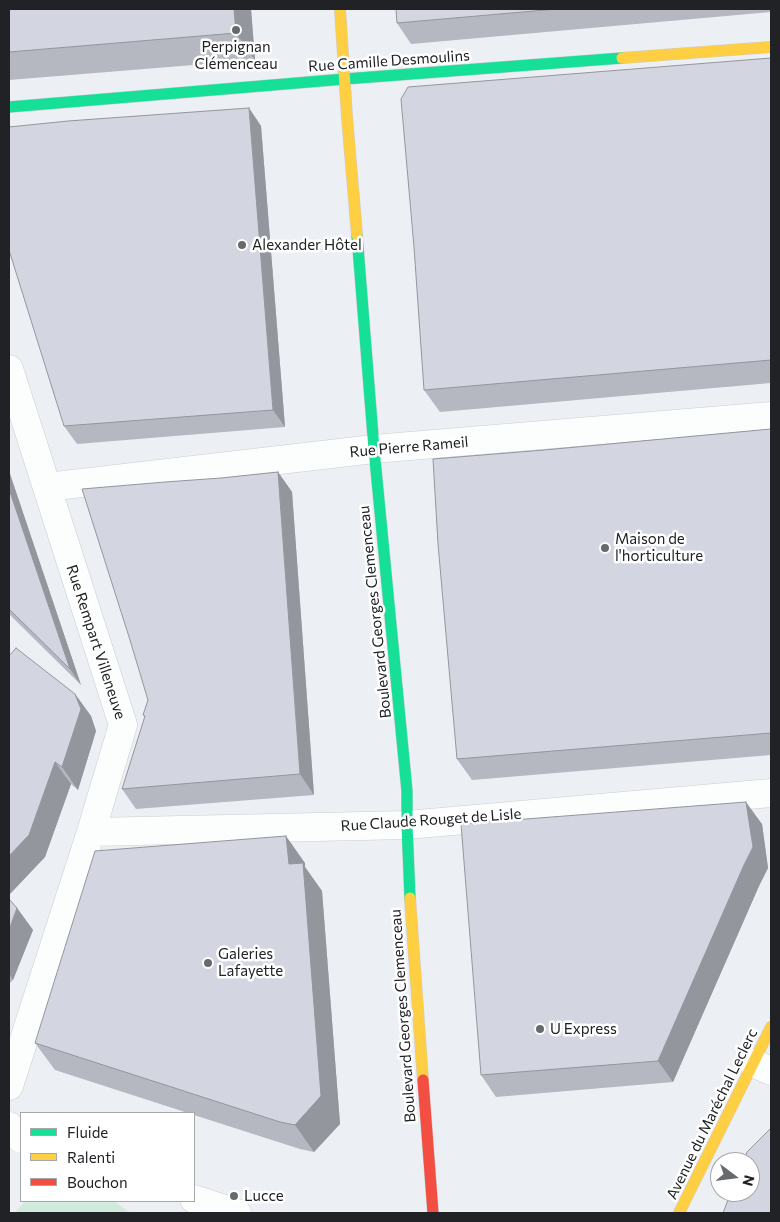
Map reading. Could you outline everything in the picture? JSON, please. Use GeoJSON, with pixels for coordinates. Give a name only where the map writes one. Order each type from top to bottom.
{"type":"FeatureCollection","features":[{"type":"Feature","properties":{"kind":"main road","name":"Boulevard Georges Clemenceau"},"geometry":{"type":"LineString","coordinates":[[340,9],[374,449],[407,791],[411,914],[433,1213]]}},
{"type":"Feature","properties":{"kind":"main road","name":"Rue Camille Desmoulins"},"geometry":{"type":"LineString","coordinates":[[9,106],[771,47]]}},
{"type":"Feature","properties":{"kind":"main road","name":"Avenue du Maréchal Leclerc"},"geometry":{"type":"LineString","coordinates":[[679,1213],[762,1067],[771,1028]]}},
{"type":"Feature","properties":{"kind":"street","name":"Rue Rempart Villeneuve"},"geometry":{"type":"LineString","coordinates":[[9,369],[123,725],[91,832],[9,1086]]}},
{"type":"Feature","properties":{"kind":"street","name":"Rue Pierre Rameil"},"geometry":{"type":"LineString","coordinates":[[47,487],[374,449],[771,416]]}},
{"type":"Feature","properties":{"kind":"street","name":"Rue Claude Rouget de Lisle"},"geometry":{"type":"LineString","coordinates":[[91,832],[407,825],[771,793]]}},
{"type":"Feature","properties":{"kind":"street"},"geometry":{"type":"LineString","coordinates":[[9,1126],[20,1140]]}},
{"type":"Feature","properties":{"kind":"street"},"geometry":{"type":"LineString","coordinates":[[9,1151],[20,1142]]}},
{"type":"Feature","properties":{"kind":"street"},"geometry":{"type":"LineString","coordinates":[[195,1199],[237,1213]]}},
{"type":"Feature","properties":{"kind":"green space"},"geometry":{"type":"Polygon","coordinates":[[[24,1202],[115,1202],[130,1213],[15,1213],[24,1202]]]}},
{"type":"Feature","properties":{"kind":"building"},"geometry":{"type":"Polygon","coordinates":[[[9,9],[234,9],[236,33],[9,52],[9,9]]]}},
{"type":"Feature","properties":{"kind":"building"},"geometry":{"type":"Polygon","coordinates":[[[396,9],[557,9],[397,23],[396,9]]]}},
{"type":"Feature","properties":{"kind":"building"},"geometry":{"type":"Polygon","coordinates":[[[771,58],[771,360],[424,390],[401,99],[408,87],[771,58]]]}},
{"type":"Feature","properties":{"kind":"building"},"geometry":{"type":"Polygon","coordinates":[[[249,108],[273,410],[64,426],[9,250],[9,127],[249,108]]]}},
{"type":"Feature","properties":{"kind":"building"},"geometry":{"type":"Polygon","coordinates":[[[771,429],[771,733],[457,759],[438,544],[433,459],[771,429]]]}},
{"type":"Feature","properties":{"kind":"building"},"geometry":{"type":"Polygon","coordinates":[[[278,472],[300,774],[122,789],[145,716],[143,715],[148,700],[82,489],[278,472]]]}},
{"type":"Feature","properties":{"kind":"building"},"geometry":{"type":"Polygon","coordinates":[[[9,489],[70,669],[9,609],[9,489]]]}},
{"type":"Feature","properties":{"kind":"building"},"geometry":{"type":"Polygon","coordinates":[[[16,648],[75,694],[81,709],[62,767],[55,762],[29,835],[9,856],[9,656],[16,648]]]}},
{"type":"Feature","properties":{"kind":"building"},"geometry":{"type":"Polygon","coordinates":[[[746,802],[753,847],[658,1061],[481,1075],[461,824],[746,802]]]}},
{"type":"Feature","properties":{"kind":"building","name":"Galeries Lafayette"},"geometry":{"type":"Polygon","coordinates":[[[286,836],[289,864],[303,863],[321,1096],[295,1125],[280,1122],[35,1043],[95,851],[286,836]]]}},
{"type":"Feature","properties":{"kind":"building"},"geometry":{"type":"Polygon","coordinates":[[[9,899],[17,908],[9,930],[9,899]]]}},
{"type":"Feature","properties":{"kind":"building"},"geometry":{"type":"Polygon","coordinates":[[[771,1128],[771,1213],[723,1213],[727,1202],[760,1202],[760,1152],[747,1152],[771,1128]]]}},
{"type":"Feature","properties":{"kind":"traffic: fast"},"geometry":{"type":"LineString","coordinates":[[9,107],[622,58]]}},
{"type":"Feature","properties":{"kind":"traffic: fast"},"geometry":{"type":"LineString","coordinates":[[357,235],[374,449],[407,791],[410,898]]}},
{"type":"Feature","properties":{"kind":"traffic: slow"},"geometry":{"type":"LineString","coordinates":[[340,9],[357,235]]}},
{"type":"Feature","properties":{"kind":"traffic: slow"},"geometry":{"type":"LineString","coordinates":[[622,58],[771,47]]}},
{"type":"Feature","properties":{"kind":"traffic: slow"},"geometry":{"type":"LineString","coordinates":[[410,898],[423,1080]]}},
{"type":"Feature","properties":{"kind":"traffic: slow"},"geometry":{"type":"LineString","coordinates":[[679,1213],[771,1027]]}},
{"type":"Feature","properties":{"kind":"traffic: jam"},"geometry":{"type":"LineString","coordinates":[[423,1080],[433,1213]]}},
{"type":"Feature","properties":{"kind":"place","name":"Perpignan Clémenceau"},"geometry":{"type":"Point","coordinates":[236,30]}},
{"type":"Feature","properties":{"kind":"place","name":"Alexander Hôtel"},"geometry":{"type":"Point","coordinates":[242,245]}},
{"type":"Feature","properties":{"kind":"place","name":"Maison de l'horticulture"},"geometry":{"type":"Point","coordinates":[605,548]}},
{"type":"Feature","properties":{"kind":"place","name":"Galeries Lafayette"},"geometry":{"type":"Point","coordinates":[208,963]}},
{"type":"Feature","properties":{"kind":"place","name":"U Express"},"geometry":{"type":"Point","coordinates":[540,1029]}},
{"type":"Feature","properties":{"kind":"place","name":"Lucce"},"geometry":{"type":"Point","coordinates":[234,1196]}}]}
